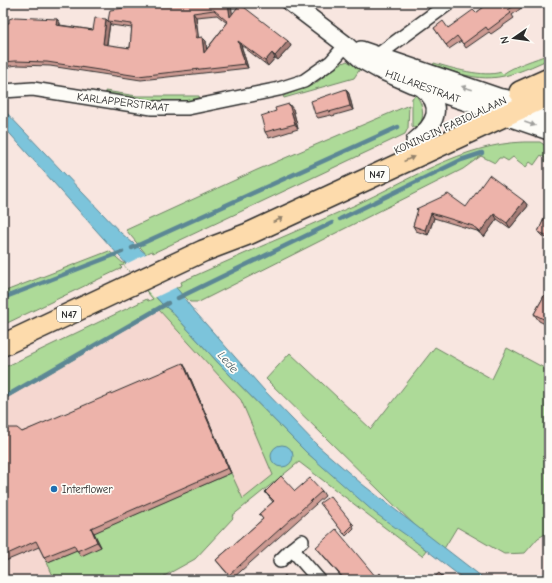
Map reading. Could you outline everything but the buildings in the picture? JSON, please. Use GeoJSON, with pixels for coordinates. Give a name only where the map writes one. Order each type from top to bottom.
{"type":"FeatureCollection","features":[{"type":"Feature","properties":{"kind":"main road","name":"KONINGIN FABIOLALAAN"},"geometry":{"type":"LineString","coordinates":[[3,345],[203,251],[248,234],[505,107],[549,79]]}},
{"type":"Feature","properties":{"kind":"main road","name":"KONINGIN FABIOLALAAN"},"geometry":{"type":"LineString","coordinates":[[203,251],[265,211],[485,108],[525,106],[549,95]]}},
{"type":"Feature","properties":{"kind":"main road"},"geometry":{"type":"LineString","coordinates":[[525,106],[549,114]]}},
{"type":"Feature","properties":{"kind":"main road","name":"HILLARESTRAAT"},"geometry":{"type":"LineString","coordinates":[[505,107],[549,130]]}},
{"type":"Feature","properties":{"kind":"street","name":"HILLARESTRAAT"},"geometry":{"type":"LineString","coordinates":[[291,3],[346,45],[372,59],[505,107]]}},
{"type":"Feature","properties":{"kind":"street","name":"HILLARESTRAAT"},"geometry":{"type":"LineString","coordinates":[[372,59],[449,3]]}},
{"type":"Feature","properties":{"kind":"street","name":"KARLAPPERSTRAAT"},"geometry":{"type":"LineString","coordinates":[[3,91],[34,89],[152,108],[188,108],[279,89],[304,81],[331,62],[346,45]]}},
{"type":"Feature","properties":{"kind":"street","name":"HILLARESTRAAT"},"geometry":{"type":"LineString","coordinates":[[372,59],[388,74],[485,108]]}},
{"type":"Feature","properties":{"kind":"street"},"geometry":{"type":"LineString","coordinates":[[415,141],[431,127],[434,120],[432,98],[419,86]]}},
{"type":"Feature","properties":{"kind":"street"},"geometry":{"type":"LineString","coordinates":[[280,560],[297,545],[319,580]]}},
{"type":"Feature","properties":{"kind":"shaded area"},"geometry":{"type":"Polygon","coordinates":[[[159,310],[221,366],[263,409],[302,460],[232,516],[233,518],[195,559],[157,580],[3,580],[3,400],[159,310]]]}},
{"type":"Feature","properties":{"kind":"green space"},"geometry":{"type":"Polygon","coordinates":[[[549,54],[549,59],[532,67],[504,76],[492,78],[479,78],[433,65],[434,63],[458,70],[477,73],[494,74],[501,72],[503,74],[519,65],[549,54]]]}},
{"type":"Feature","properties":{"kind":"green space"},"geometry":{"type":"Polygon","coordinates":[[[347,61],[360,69],[354,78],[284,98],[283,96],[315,84],[336,66],[347,61]]]}},
{"type":"Feature","properties":{"kind":"green space"},"geometry":{"type":"Polygon","coordinates":[[[105,91],[137,96],[199,96],[200,100],[152,100],[106,94],[105,91]]]}},
{"type":"Feature","properties":{"kind":"green space"},"geometry":{"type":"Polygon","coordinates":[[[416,95],[423,112],[421,124],[415,128],[412,126],[412,98],[416,95]]]}},
{"type":"Feature","properties":{"kind":"green space"},"geometry":{"type":"Polygon","coordinates":[[[409,105],[408,128],[405,134],[153,253],[152,251],[146,254],[126,230],[257,170],[409,105]]]}},
{"type":"Feature","properties":{"kind":"green space"},"geometry":{"type":"Polygon","coordinates":[[[540,142],[549,148],[549,157],[545,162],[545,158],[541,155],[534,165],[530,162],[526,167],[513,157],[508,161],[503,158],[499,158],[495,163],[481,156],[463,169],[199,302],[190,302],[175,288],[182,285],[181,282],[353,206],[436,165],[479,149],[501,144],[540,142]]]}},
{"type":"Feature","properties":{"kind":"green space"},"geometry":{"type":"Polygon","coordinates":[[[109,251],[124,264],[124,262],[221,366],[306,452],[426,550],[422,556],[299,462],[232,516],[233,518],[195,559],[157,580],[55,580],[44,556],[48,562],[74,551],[71,542],[231,473],[243,499],[273,475],[241,400],[159,310],[3,400],[3,368],[147,299],[148,301],[153,299],[124,265],[120,266],[122,268],[3,325],[3,292],[109,251]]]}},
{"type":"Feature","properties":{"kind":"green space"},"geometry":{"type":"Polygon","coordinates":[[[435,347],[492,379],[507,348],[548,370],[549,368],[549,532],[538,538],[525,553],[504,554],[457,527],[442,552],[266,379],[290,353],[371,429],[435,347]]]}},
{"type":"Feature","properties":{"kind":"water","name":"Lede"},"geometry":{"type":"Polygon","coordinates":[[[3,109],[121,233],[146,254],[264,390],[318,446],[362,484],[486,580],[465,580],[420,545],[375,513],[306,452],[221,366],[171,311],[162,304],[3,126],[3,109]]]}},
{"type":"Feature","properties":{"kind":"water"},"geometry":{"type":"Polygon","coordinates":[[[282,445],[286,446],[292,452],[292,460],[286,466],[282,467],[278,466],[272,460],[271,456],[272,452],[278,446],[282,445]]]}},
{"type":"Feature","properties":{"kind":"pier"},"geometry":{"type":"Polygon","coordinates":[[[148,253],[177,287],[154,298],[124,265],[148,253]]]}},
{"type":"Feature","properties":{"kind":"waterway"},"geometry":{"type":"LineString","coordinates":[[132,248],[398,127]]}},
{"type":"Feature","properties":{"kind":"waterway"},"geometry":{"type":"LineString","coordinates":[[340,219],[461,160],[482,153]]}},
{"type":"Feature","properties":{"kind":"waterway"},"geometry":{"type":"LineString","coordinates":[[178,298],[332,223]]}},
{"type":"Feature","properties":{"kind":"waterway"},"geometry":{"type":"LineString","coordinates":[[3,298],[122,252]]}},
{"type":"Feature","properties":{"kind":"waterway"},"geometry":{"type":"LineString","coordinates":[[3,398],[168,303]]}},
{"type":"Feature","properties":{"kind":"place","name":"Interflower"},"geometry":{"type":"Point","coordinates":[54,489]}}]}
